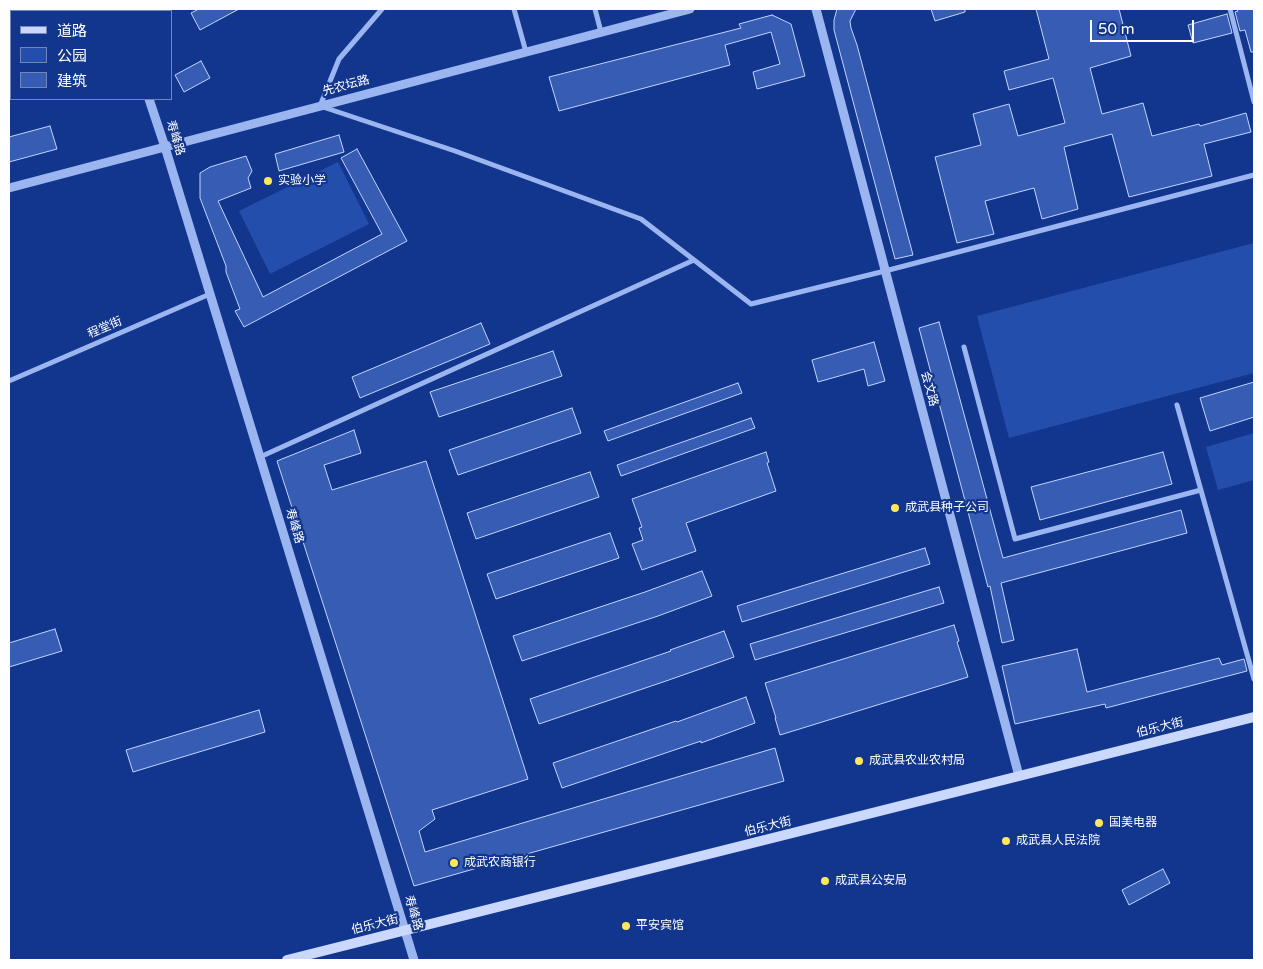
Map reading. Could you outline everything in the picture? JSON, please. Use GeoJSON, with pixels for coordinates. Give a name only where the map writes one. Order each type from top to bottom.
{"type":"FeatureCollection","features":[{"type":"Feature","properties":{"kind":"main road","name":"伯乐大街"},"geometry":{"type":"LineString","coordinates":[[288,960],[1254,717]]}},
{"type":"Feature","properties":{"kind":"street"},"geometry":{"type":"LineString","coordinates":[[382,9],[339,59],[320,106],[455,151],[641,219],[751,304],[1254,175]]}},
{"type":"Feature","properties":{"kind":"street"},"geometry":{"type":"LineString","coordinates":[[514,9],[526,52]]}},
{"type":"Feature","properties":{"kind":"street"},"geometry":{"type":"LineString","coordinates":[[595,9],[602,32]]}},
{"type":"Feature","properties":{"kind":"street","name":"先农坛路"},"geometry":{"type":"LineString","coordinates":[[9,188],[602,32],[674,11],[690,9]]}},
{"type":"Feature","properties":{"kind":"street","name":"会文路"},"geometry":{"type":"LineString","coordinates":[[816,9],[1019,776]]}},
{"type":"Feature","properties":{"kind":"street"},"geometry":{"type":"LineString","coordinates":[[1230,9],[1254,102]]}},
{"type":"Feature","properties":{"kind":"street","name":"寿峰路"},"geometry":{"type":"LineString","coordinates":[[149,100],[414,960]]}},
{"type":"Feature","properties":{"kind":"street"},"geometry":{"type":"LineString","coordinates":[[260,457],[694,260]]}},
{"type":"Feature","properties":{"kind":"street","name":"程堂街"},"geometry":{"type":"LineString","coordinates":[[9,381],[210,294]]}},
{"type":"Feature","properties":{"kind":"street"},"geometry":{"type":"LineString","coordinates":[[964,347],[1015,540],[1201,490]]}},
{"type":"Feature","properties":{"kind":"street"},"geometry":{"type":"LineString","coordinates":[[1177,405],[1254,679]]}},
{"type":"Feature","properties":{"kind":"green space"},"geometry":{"type":"Polygon","coordinates":[[[338,162],[369,224],[270,274],[239,211],[338,162]]]}},
{"type":"Feature","properties":{"kind":"green space"},"geometry":{"type":"Polygon","coordinates":[[[1254,243],[1254,373],[1009,438],[977,316],[1254,243]]]}},
{"type":"Feature","properties":{"kind":"green space"},"geometry":{"type":"Polygon","coordinates":[[[1254,433],[1254,480],[1218,490],[1206,447],[1254,433]]]}},
{"type":"Feature","properties":{"kind":"building"},"geometry":{"type":"Polygon","coordinates":[[[199,9],[239,9],[200,30],[191,13],[199,9]]]}},
{"type":"Feature","properties":{"kind":"building"},"geometry":{"type":"Polygon","coordinates":[[[837,9],[856,9],[850,21],[851,28],[913,255],[895,259],[834,30],[837,9]]]}},
{"type":"Feature","properties":{"kind":"building"},"geometry":{"type":"Polygon","coordinates":[[[931,9],[965,9],[965,12],[935,21],[931,9]]]}},
{"type":"Feature","properties":{"kind":"building"},"geometry":{"type":"Polygon","coordinates":[[[1036,9],[1119,9],[1131,56],[1090,68],[1102,114],[1143,103],[1152,136],[1199,124],[1200,126],[1246,113],[1251,132],[1204,144],[1212,176],[1129,197],[1112,134],[1064,147],[1078,209],[1042,219],[1034,188],[985,201],[994,234],[957,243],[935,157],[981,145],[973,114],[1009,104],[1018,136],[1065,123],[1053,78],[1009,90],[1004,71],[1049,59],[1036,9]]]}},
{"type":"Feature","properties":{"kind":"building"},"geometry":{"type":"Polygon","coordinates":[[[1237,9],[1254,9],[1254,52],[1251,52],[1245,30],[1240,31],[1235,12],[1238,11],[1237,9]]]}},
{"type":"Feature","properties":{"kind":"building"},"geometry":{"type":"Polygon","coordinates":[[[1227,14],[1232,33],[1193,43],[1188,25],[1227,14]]]}},
{"type":"Feature","properties":{"kind":"building"},"geometry":{"type":"Polygon","coordinates":[[[772,15],[791,24],[805,76],[757,89],[753,72],[780,64],[771,32],[725,45],[730,65],[559,111],[549,77],[741,28],[739,24],[772,15]]]}},
{"type":"Feature","properties":{"kind":"building"},"geometry":{"type":"Polygon","coordinates":[[[201,61],[210,78],[184,92],[175,75],[201,61]]]}},
{"type":"Feature","properties":{"kind":"building"},"geometry":{"type":"Polygon","coordinates":[[[50,126],[57,149],[9,162],[9,137],[50,126]]]}},
{"type":"Feature","properties":{"kind":"building"},"geometry":{"type":"Polygon","coordinates":[[[339,135],[344,152],[279,171],[275,154],[339,135]]]}},
{"type":"Feature","properties":{"kind":"building"},"geometry":{"type":"Polygon","coordinates":[[[357,149],[407,241],[244,327],[235,311],[240,309],[200,198],[200,173],[210,167],[246,156],[252,171],[248,178],[251,188],[218,201],[263,297],[382,234],[341,158],[357,149]]]}},
{"type":"Feature","properties":{"kind":"building"},"geometry":{"type":"Polygon","coordinates":[[[939,322],[1003,558],[1181,510],[1187,533],[1001,583],[1014,640],[1002,643],[990,586],[988,587],[919,328],[939,322]]]}},
{"type":"Feature","properties":{"kind":"building"},"geometry":{"type":"Polygon","coordinates":[[[481,323],[490,344],[360,398],[352,377],[481,323]]]}},
{"type":"Feature","properties":{"kind":"building"},"geometry":{"type":"Polygon","coordinates":[[[874,342],[885,381],[868,386],[864,369],[818,382],[812,360],[874,342]]]}},
{"type":"Feature","properties":{"kind":"building"},"geometry":{"type":"Polygon","coordinates":[[[553,351],[562,376],[439,417],[430,392],[553,351]]]}},
{"type":"Feature","properties":{"kind":"building"},"geometry":{"type":"Polygon","coordinates":[[[1254,382],[1254,417],[1210,431],[1200,398],[1254,382]]]}},
{"type":"Feature","properties":{"kind":"building"},"geometry":{"type":"Polygon","coordinates":[[[738,383],[742,393],[608,441],[604,431],[738,383]]]}},
{"type":"Feature","properties":{"kind":"building"},"geometry":{"type":"Polygon","coordinates":[[[572,408],[581,433],[458,475],[449,450],[572,408]]]}},
{"type":"Feature","properties":{"kind":"building"},"geometry":{"type":"Polygon","coordinates":[[[751,418],[755,428],[621,476],[617,465],[751,418]]]}},
{"type":"Feature","properties":{"kind":"building"},"geometry":{"type":"Polygon","coordinates":[[[354,430],[361,453],[324,465],[332,490],[426,461],[528,779],[432,810],[435,819],[419,831],[425,852],[775,748],[784,781],[414,886],[277,461],[354,430]]]}},
{"type":"Feature","properties":{"kind":"building"},"geometry":{"type":"Polygon","coordinates":[[[766,452],[769,462],[767,463],[776,491],[686,523],[696,551],[642,570],[632,544],[643,540],[639,528],[642,527],[632,499],[766,452]]]}},
{"type":"Feature","properties":{"kind":"building"},"geometry":{"type":"Polygon","coordinates":[[[1163,452],[1172,484],[1040,520],[1031,487],[1163,452]]]}},
{"type":"Feature","properties":{"kind":"building"},"geometry":{"type":"Polygon","coordinates":[[[590,472],[599,497],[476,539],[467,513],[590,472]]]}},
{"type":"Feature","properties":{"kind":"building"},"geometry":{"type":"Polygon","coordinates":[[[610,533],[619,558],[496,599],[487,574],[610,533]]]}},
{"type":"Feature","properties":{"kind":"building"},"geometry":{"type":"Polygon","coordinates":[[[925,548],[930,564],[742,622],[737,606],[925,548]]]}},
{"type":"Feature","properties":{"kind":"building"},"geometry":{"type":"Polygon","coordinates":[[[702,571],[712,596],[522,661],[513,636],[702,571]]]}},
{"type":"Feature","properties":{"kind":"building"},"geometry":{"type":"Polygon","coordinates":[[[939,587],[944,603],[755,660],[750,644],[939,587]]]}},
{"type":"Feature","properties":{"kind":"building"},"geometry":{"type":"Polygon","coordinates":[[[954,625],[959,641],[957,642],[968,677],[780,735],[765,683],[954,625]]]}},
{"type":"Feature","properties":{"kind":"building"},"geometry":{"type":"Polygon","coordinates":[[[55,629],[62,651],[9,667],[9,643],[55,629]]]}},
{"type":"Feature","properties":{"kind":"building"},"geometry":{"type":"Polygon","coordinates":[[[724,631],[734,657],[539,724],[530,699],[724,631]]]}},
{"type":"Feature","properties":{"kind":"building"},"geometry":{"type":"Polygon","coordinates":[[[1077,649],[1087,692],[1219,658],[1222,665],[1244,659],[1247,671],[1106,708],[1105,704],[1015,724],[1002,666],[1077,649]]]}},
{"type":"Feature","properties":{"kind":"building"},"geometry":{"type":"Polygon","coordinates":[[[746,697],[755,723],[701,743],[701,741],[562,788],[553,763],[746,697]]]}},
{"type":"Feature","properties":{"kind":"building"},"geometry":{"type":"Polygon","coordinates":[[[259,710],[265,732],[133,772],[126,750],[259,710]]]}},
{"type":"Feature","properties":{"kind":"building"},"geometry":{"type":"Polygon","coordinates":[[[1163,869],[1170,883],[1129,905],[1122,890],[1163,869]]]}},
{"type":"Feature","properties":{"kind":"place","name":"实验小学"},"geometry":{"type":"Point","coordinates":[268,181]}},
{"type":"Feature","properties":{"kind":"place","name":"成武县种子公司"},"geometry":{"type":"Point","coordinates":[895,508]}},
{"type":"Feature","properties":{"kind":"place","name":"成武县农业农村局"},"geometry":{"type":"Point","coordinates":[859,761]}},
{"type":"Feature","properties":{"kind":"place","name":"国美电器"},"geometry":{"type":"Point","coordinates":[1099,823]}},
{"type":"Feature","properties":{"kind":"place","name":"成武县人民法院"},"geometry":{"type":"Point","coordinates":[1006,841]}},
{"type":"Feature","properties":{"kind":"place","name":"成武农商银行"},"geometry":{"type":"Point","coordinates":[454,863]}},
{"type":"Feature","properties":{"kind":"place","name":"成武县公安局"},"geometry":{"type":"Point","coordinates":[825,881]}},
{"type":"Feature","properties":{"kind":"place","name":"平安宾馆"},"geometry":{"type":"Point","coordinates":[626,926]}}]}
